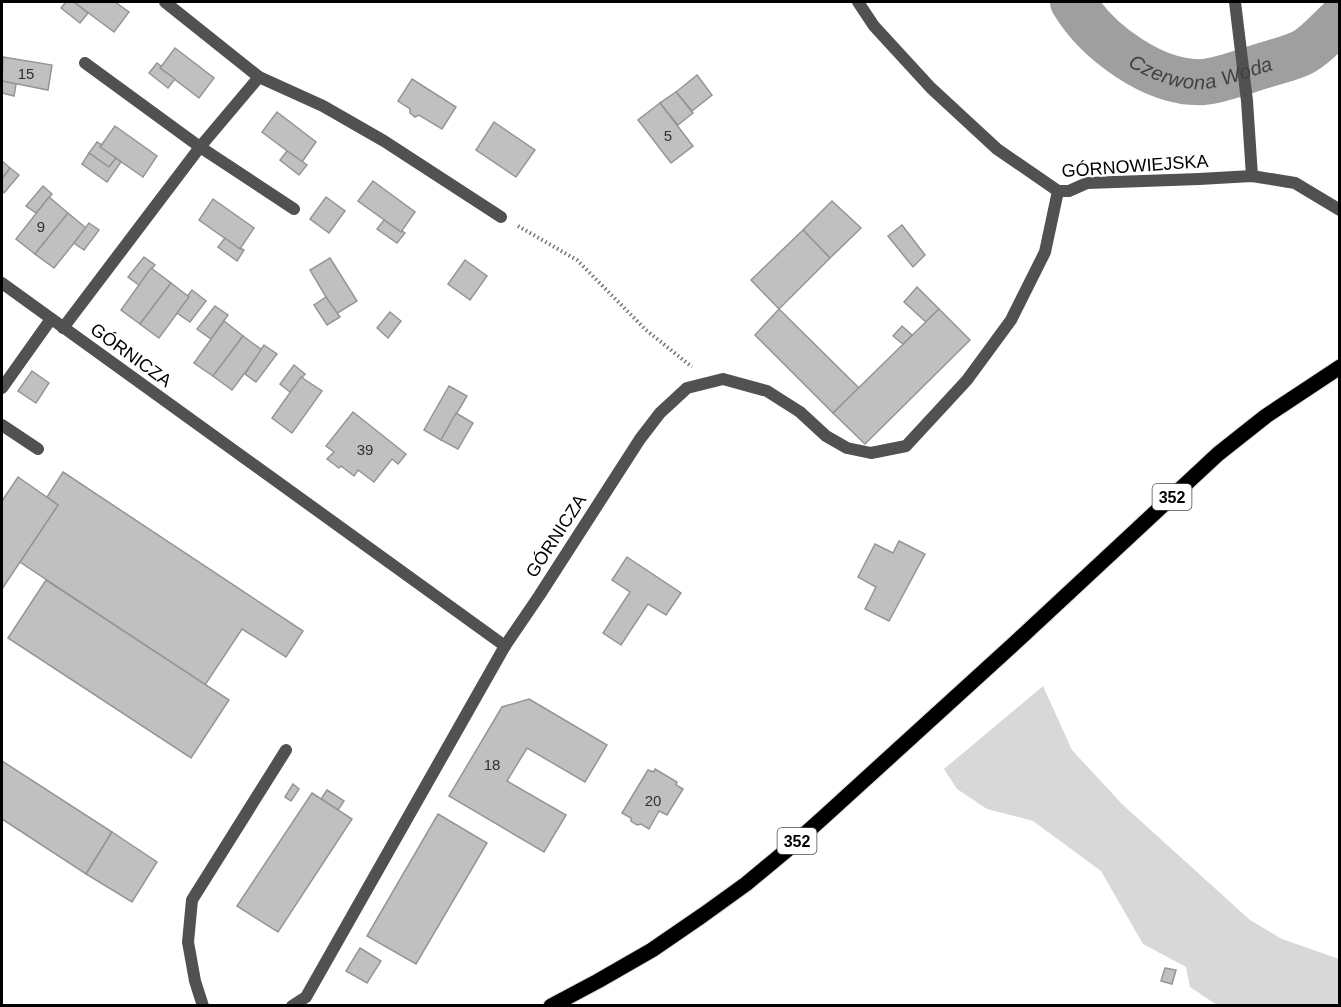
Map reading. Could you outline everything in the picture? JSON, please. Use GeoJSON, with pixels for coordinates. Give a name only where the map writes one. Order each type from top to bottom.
{"type":"FeatureCollection","features":[{"type":"Feature","properties":{"kind":"main road","name":"352"},"geometry":{"type":"LineString","coordinates":[[551,1005],[652,950],[746,884],[795,843],[1218,454],[1266,416],[1340,367]]}},
{"type":"Feature","properties":{"kind":"street"},"geometry":{"type":"LineString","coordinates":[[165,2],[259,77],[333,111],[384,141],[501,217]]}},
{"type":"Feature","properties":{"kind":"street","name":"GÓRNOWIEJSKA"},"geometry":{"type":"LineString","coordinates":[[858,2],[874,26],[931,88],[997,149],[1058,191],[1069,191],[1087,183],[1252,176],[1295,183],[1340,210]]}},
{"type":"Feature","properties":{"kind":"street"},"geometry":{"type":"LineString","coordinates":[[1235,2],[1247,102],[1252,176]]}},
{"type":"Feature","properties":{"kind":"street"},"geometry":{"type":"LineString","coordinates":[[85,63],[200,147],[294,209]]}},
{"type":"Feature","properties":{"kind":"street"},"geometry":{"type":"LineString","coordinates":[[63,328],[200,147],[259,77]]}},
{"type":"Feature","properties":{"kind":"street","name":"GÓRNICZA"},"geometry":{"type":"LineString","coordinates":[[2,283],[505,646],[640,439],[660,413],[687,388],[723,379],[767,391],[800,412],[826,436],[847,448],[871,453],[906,446],[967,380],[1011,320],[1045,252],[1058,191]]}},
{"type":"Feature","properties":{"kind":"street"},"geometry":{"type":"LineString","coordinates":[[2,388],[51,319]]}},
{"type":"Feature","properties":{"kind":"street"},"geometry":{"type":"LineString","coordinates":[[2,425],[38,448]]}},
{"type":"Feature","properties":{"kind":"street"},"geometry":{"type":"LineString","coordinates":[[292,1005],[306,997],[505,646]]}},
{"type":"Feature","properties":{"kind":"street"},"geometry":{"type":"LineString","coordinates":[[203,1005],[195,981],[188,942],[192,900],[286,750]]}},
{"type":"Feature","properties":{"kind":"path"},"geometry":{"type":"LineString","coordinates":[[501,217],[577,260],[646,330],[689,366],[723,379]]}},
{"type":"Feature","properties":{"kind":"shaded area"},"geometry":{"type":"Polygon","coordinates":[[[1043,686],[1072,750],[1123,805],[1250,920],[1282,939],[1339,959],[1339,1005],[1217,1005],[1190,987],[1186,967],[1143,944],[1101,871],[1033,821],[987,809],[957,789],[944,769],[1043,686]]]}},
{"type":"Feature","properties":{"kind":"building"},"geometry":{"type":"Polygon","coordinates":[[[66,2],[74,2],[88,13],[80,23],[61,8],[66,2]]]}},
{"type":"Feature","properties":{"kind":"building"},"geometry":{"type":"Polygon","coordinates":[[[74,2],[115,2],[129,12],[114,32],[74,2]]]}},
{"type":"Feature","properties":{"kind":"building"},"geometry":{"type":"Polygon","coordinates":[[[175,48],[214,78],[199,98],[160,68],[175,48]]]}},
{"type":"Feature","properties":{"kind":"building"},"geometry":{"type":"Polygon","coordinates":[[[3,57],[52,65],[48,90],[2,81],[3,57]]]}},
{"type":"Feature","properties":{"kind":"building"},"geometry":{"type":"Polygon","coordinates":[[[157,63],[175,79],[168,88],[149,73],[157,63]]]}},
{"type":"Feature","properties":{"kind":"building"},"geometry":{"type":"Polygon","coordinates":[[[697,75],[712,95],[692,111],[676,92],[697,75]]]}},
{"type":"Feature","properties":{"kind":"building"},"geometry":{"type":"Polygon","coordinates":[[[412,79],[456,107],[442,129],[419,115],[415,117],[410,113],[410,109],[398,101],[412,79]]]}},
{"type":"Feature","properties":{"kind":"building"},"geometry":{"type":"Polygon","coordinates":[[[2,81],[16,84],[14,96],[2,93],[2,81]]]}},
{"type":"Feature","properties":{"kind":"building"},"geometry":{"type":"Polygon","coordinates":[[[676,92],[693,113],[678,125],[660,103],[676,92]]]}},
{"type":"Feature","properties":{"kind":"building"},"geometry":{"type":"Polygon","coordinates":[[[660,103],[693,146],[671,163],[638,120],[660,103]]]}},
{"type":"Feature","properties":{"kind":"building"},"geometry":{"type":"Polygon","coordinates":[[[277,112],[316,142],[302,162],[262,132],[277,112]]]}},
{"type":"Feature","properties":{"kind":"building"},"geometry":{"type":"Polygon","coordinates":[[[494,122],[535,150],[516,177],[476,150],[494,122]]]}},
{"type":"Feature","properties":{"kind":"building"},"geometry":{"type":"Polygon","coordinates":[[[115,126],[157,156],[143,177],[100,147],[115,126]]]}},
{"type":"Feature","properties":{"kind":"building"},"geometry":{"type":"Polygon","coordinates":[[[97,142],[102,145],[100,147],[116,158],[109,167],[89,153],[97,142]]]}},
{"type":"Feature","properties":{"kind":"building"},"geometry":{"type":"Polygon","coordinates":[[[287,151],[307,165],[299,175],[280,160],[287,151]]]}},
{"type":"Feature","properties":{"kind":"building"},"geometry":{"type":"Polygon","coordinates":[[[89,153],[109,167],[116,158],[121,162],[107,182],[82,164],[89,153]]]}},
{"type":"Feature","properties":{"kind":"building"},"geometry":{"type":"Polygon","coordinates":[[[2,161],[10,168],[2,179],[2,161]]]}},
{"type":"Feature","properties":{"kind":"building"},"geometry":{"type":"Polygon","coordinates":[[[10,168],[19,175],[4,193],[2,179],[10,168]]]}},
{"type":"Feature","properties":{"kind":"building"},"geometry":{"type":"Polygon","coordinates":[[[373,181],[415,212],[401,232],[358,201],[373,181]]]}},
{"type":"Feature","properties":{"kind":"building"},"geometry":{"type":"Polygon","coordinates":[[[43,186],[52,194],[36,213],[26,206],[43,186]]]}},
{"type":"Feature","properties":{"kind":"building"},"geometry":{"type":"Polygon","coordinates":[[[49,197],[68,213],[35,254],[16,239],[49,197]]]}},
{"type":"Feature","properties":{"kind":"building"},"geometry":{"type":"Polygon","coordinates":[[[326,197],[345,211],[329,233],[310,219],[326,197]]]}},
{"type":"Feature","properties":{"kind":"building"},"geometry":{"type":"Polygon","coordinates":[[[213,199],[254,228],[240,249],[199,220],[213,199]]]}},
{"type":"Feature","properties":{"kind":"building"},"geometry":{"type":"Polygon","coordinates":[[[832,201],[861,228],[830,258],[803,230],[832,201]]]}},
{"type":"Feature","properties":{"kind":"building"},"geometry":{"type":"Polygon","coordinates":[[[68,213],[86,228],[54,268],[35,254],[68,213]]]}},
{"type":"Feature","properties":{"kind":"building"},"geometry":{"type":"Polygon","coordinates":[[[384,220],[405,233],[397,243],[377,229],[384,220]]]}},
{"type":"Feature","properties":{"kind":"building"},"geometry":{"type":"Polygon","coordinates":[[[89,223],[99,230],[84,250],[74,243],[89,223]]]}},
{"type":"Feature","properties":{"kind":"building"},"geometry":{"type":"Polygon","coordinates":[[[902,225],[925,255],[913,267],[888,236],[902,225]]]}},
{"type":"Feature","properties":{"kind":"building"},"geometry":{"type":"Polygon","coordinates":[[[803,230],[830,258],[779,309],[751,280],[803,230]]]}},
{"type":"Feature","properties":{"kind":"building"},"geometry":{"type":"Polygon","coordinates":[[[225,238],[244,250],[237,261],[218,247],[225,238]]]}},
{"type":"Feature","properties":{"kind":"building"},"geometry":{"type":"Polygon","coordinates":[[[144,257],[155,265],[139,285],[128,277],[144,257]]]}},
{"type":"Feature","properties":{"kind":"building"},"geometry":{"type":"Polygon","coordinates":[[[330,258],[357,301],[336,314],[310,270],[330,258]]]}},
{"type":"Feature","properties":{"kind":"building"},"geometry":{"type":"Polygon","coordinates":[[[465,260],[487,276],[470,300],[448,284],[465,260]]]}},
{"type":"Feature","properties":{"kind":"building"},"geometry":{"type":"Polygon","coordinates":[[[151,268],[171,283],[140,324],[121,310],[151,268]]]}},
{"type":"Feature","properties":{"kind":"building"},"geometry":{"type":"Polygon","coordinates":[[[171,283],[189,297],[159,338],[140,324],[171,283]]]}},
{"type":"Feature","properties":{"kind":"building"},"geometry":{"type":"Polygon","coordinates":[[[917,287],[939,309],[926,322],[904,302],[917,287]]]}},
{"type":"Feature","properties":{"kind":"building"},"geometry":{"type":"Polygon","coordinates":[[[192,290],[206,301],[190,322],[177,313],[192,290]]]}},
{"type":"Feature","properties":{"kind":"building"},"geometry":{"type":"Polygon","coordinates":[[[326,297],[340,317],[327,325],[314,305],[326,297]]]}},
{"type":"Feature","properties":{"kind":"building"},"geometry":{"type":"Polygon","coordinates":[[[215,306],[228,315],[211,339],[197,329],[215,306]]]}},
{"type":"Feature","properties":{"kind":"building"},"geometry":{"type":"Polygon","coordinates":[[[779,309],[859,388],[833,413],[755,335],[779,309]]]}},
{"type":"Feature","properties":{"kind":"building"},"geometry":{"type":"Polygon","coordinates":[[[939,309],[970,340],[865,444],[833,413],[939,309]]]}},
{"type":"Feature","properties":{"kind":"building"},"geometry":{"type":"Polygon","coordinates":[[[390,312],[401,321],[388,338],[377,328],[390,312]]]}},
{"type":"Feature","properties":{"kind":"building"},"geometry":{"type":"Polygon","coordinates":[[[224,321],[243,336],[213,376],[194,363],[224,321]]]}},
{"type":"Feature","properties":{"kind":"building"},"geometry":{"type":"Polygon","coordinates":[[[902,326],[912,335],[903,344],[893,336],[902,326]]]}},
{"type":"Feature","properties":{"kind":"building"},"geometry":{"type":"Polygon","coordinates":[[[243,336],[262,350],[232,390],[213,376],[243,336]]]}},
{"type":"Feature","properties":{"kind":"building"},"geometry":{"type":"Polygon","coordinates":[[[264,345],[277,354],[256,382],[245,374],[264,345]]]}},
{"type":"Feature","properties":{"kind":"building"},"geometry":{"type":"Polygon","coordinates":[[[294,365],[305,374],[290,392],[280,384],[294,365]]]}},
{"type":"Feature","properties":{"kind":"building"},"geometry":{"type":"Polygon","coordinates":[[[32,371],[49,383],[36,403],[18,391],[32,371]]]}},
{"type":"Feature","properties":{"kind":"building"},"geometry":{"type":"Polygon","coordinates":[[[301,377],[322,391],[292,433],[272,418],[301,377]]]}},
{"type":"Feature","properties":{"kind":"building"},"geometry":{"type":"Polygon","coordinates":[[[449,386],[467,396],[441,440],[424,430],[449,386]]]}},
{"type":"Feature","properties":{"kind":"building"},"geometry":{"type":"Polygon","coordinates":[[[353,412],[406,454],[398,464],[392,459],[374,482],[358,470],[354,476],[327,459],[334,452],[326,446],[353,412]]]}},
{"type":"Feature","properties":{"kind":"building"},"geometry":{"type":"Polygon","coordinates":[[[456,413],[473,423],[458,449],[441,440],[456,413]]]}},
{"type":"Feature","properties":{"kind":"building"},"geometry":{"type":"Polygon","coordinates":[[[63,472],[303,631],[286,657],[242,629],[205,685],[20,562],[58,505],[47,497],[63,472]]]}},
{"type":"Feature","properties":{"kind":"building"},"geometry":{"type":"Polygon","coordinates":[[[18,477],[58,505],[2,589],[2,501],[18,477]]]}},
{"type":"Feature","properties":{"kind":"building"},"geometry":{"type":"Polygon","coordinates":[[[899,541],[925,554],[889,621],[865,609],[876,587],[858,577],[875,544],[893,553],[899,541]]]}},
{"type":"Feature","properties":{"kind":"building"},"geometry":{"type":"Polygon","coordinates":[[[627,557],[681,593],[666,615],[648,604],[621,645],[603,633],[630,592],[612,580],[627,557]]]}},
{"type":"Feature","properties":{"kind":"building"},"geometry":{"type":"Polygon","coordinates":[[[46,580],[229,700],[191,758],[8,638],[46,580]]]}},
{"type":"Feature","properties":{"kind":"building"},"geometry":{"type":"Polygon","coordinates":[[[529,699],[607,745],[585,782],[527,748],[507,781],[566,815],[544,852],[449,796],[502,707],[529,699]]]}},
{"type":"Feature","properties":{"kind":"building"},"geometry":{"type":"Polygon","coordinates":[[[2,761],[112,832],[86,874],[2,819],[2,761]]]}},
{"type":"Feature","properties":{"kind":"building"},"geometry":{"type":"Polygon","coordinates":[[[655,769],[677,782],[676,785],[683,789],[667,815],[659,811],[649,829],[641,824],[637,825],[622,813],[648,770],[654,772],[655,769]]]}},
{"type":"Feature","properties":{"kind":"building"},"geometry":{"type":"Polygon","coordinates":[[[293,784],[299,789],[291,801],[285,797],[293,784]]]}},
{"type":"Feature","properties":{"kind":"building"},"geometry":{"type":"Polygon","coordinates":[[[327,790],[344,801],[338,810],[321,799],[327,790]]]}},
{"type":"Feature","properties":{"kind":"building"},"geometry":{"type":"Polygon","coordinates":[[[312,793],[352,819],[278,932],[237,906],[312,793]]]}},
{"type":"Feature","properties":{"kind":"building"},"geometry":{"type":"Polygon","coordinates":[[[438,814],[487,843],[416,964],[367,936],[438,814]]]}},
{"type":"Feature","properties":{"kind":"building"},"geometry":{"type":"Polygon","coordinates":[[[112,832],[157,862],[132,902],[86,874],[112,832]]]}},
{"type":"Feature","properties":{"kind":"building"},"geometry":{"type":"Polygon","coordinates":[[[360,948],[381,961],[367,983],[346,971],[360,948]]]}},
{"type":"Feature","properties":{"kind":"building"},"geometry":{"type":"Polygon","coordinates":[[[1165,968],[1176,970],[1172,984],[1161,981],[1165,968]]]}},
{"type":"Feature","properties":{"kind":"waterway","name":"Czerwona Woda"},"geometry":{"type":"LineString","coordinates":[[1073,2],[1097,32],[1129,58],[1147,69],[1185,81],[1204,82],[1218,79],[1296,55],[1314,45],[1340,20]]}}]}
